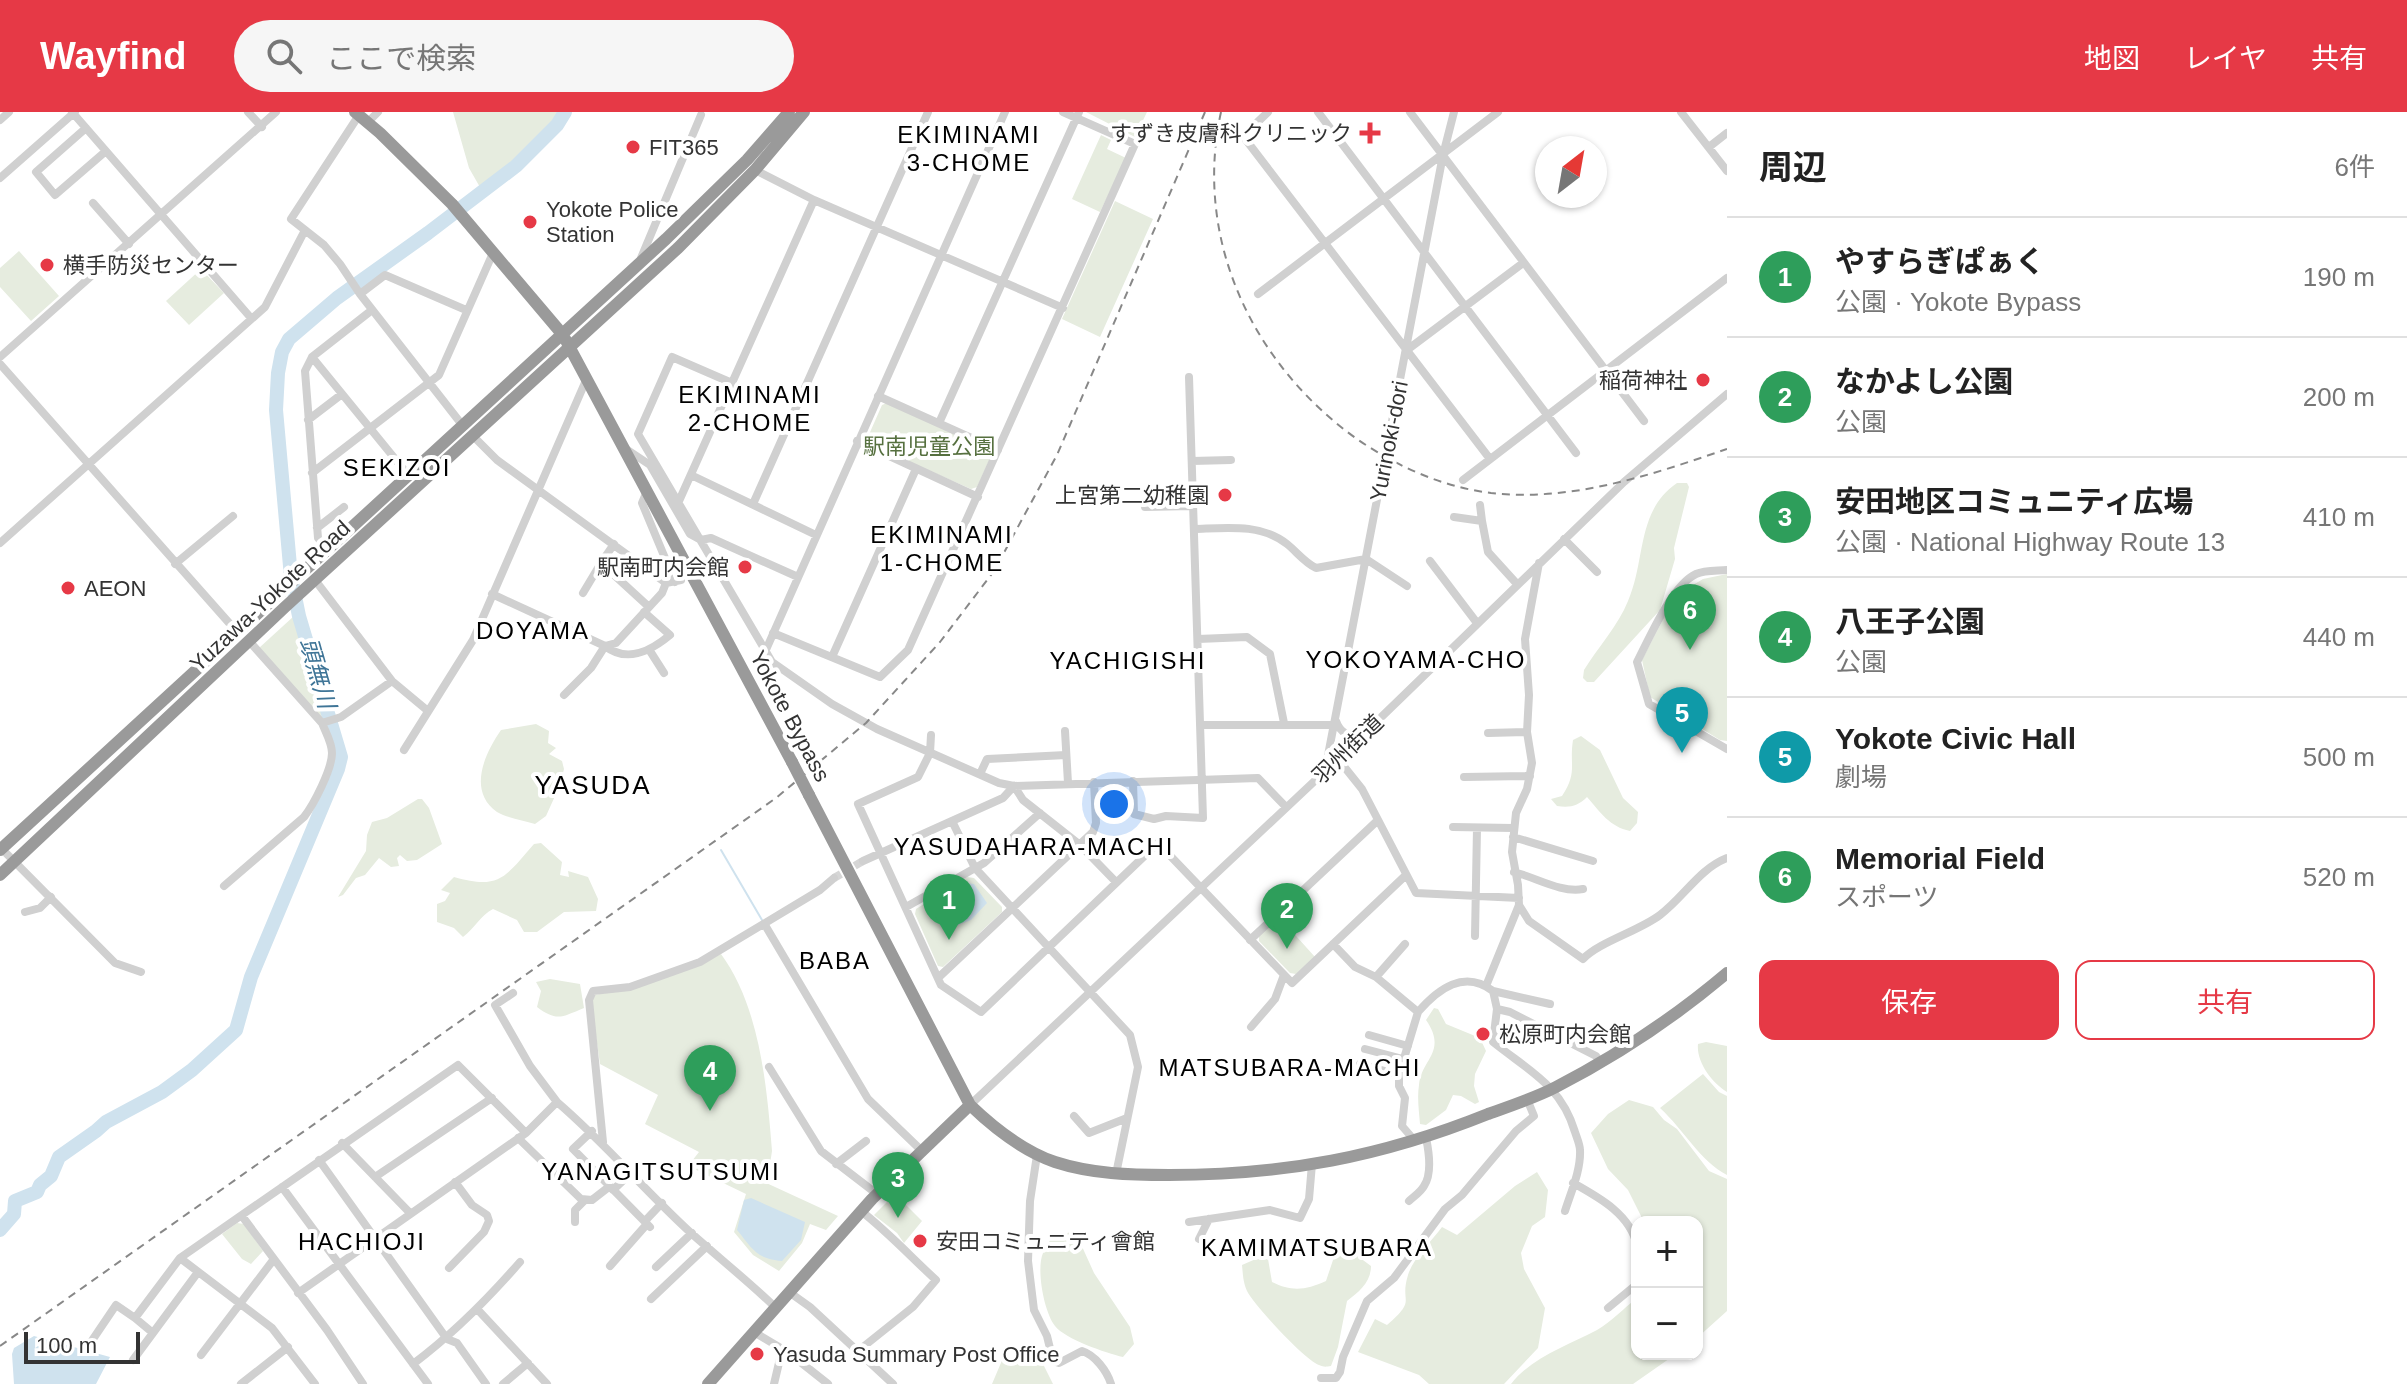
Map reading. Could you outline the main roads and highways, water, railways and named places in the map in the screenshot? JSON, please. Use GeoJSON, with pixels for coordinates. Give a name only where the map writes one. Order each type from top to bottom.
{"type":"FeatureCollection","features":[{"type":"Feature","properties":{"kind":"highway"},"geometry":{"type":"LineString","coordinates":[[563,335],[747,160],[789,112]]}},
{"type":"Feature","properties":{"kind":"highway"},"geometry":{"type":"LineString","coordinates":[[570,348],[678,248],[755,170],[804,112]]}},
{"type":"Feature","properties":{"kind":"highway","name":"Yokote Bypass"},"geometry":{"type":"LineString","coordinates":[[361,116],[452,204],[563,335],[792,762],[970,1105]]}},
{"type":"Feature","properties":{"kind":"highway","name":"Yuzawa-Yokote Road"},"geometry":{"type":"LineString","coordinates":[[0,848],[563,335]]}},
{"type":"Feature","properties":{"kind":"highway","name":"Yuzawa-Yokote Road"},"geometry":{"type":"LineString","coordinates":[[0,875],[285,607],[570,348]]}},
{"type":"Feature","properties":{"kind":"highway"},"geometry":{"type":"LineString","coordinates":[[708,1384],[861,1211],[970,1105],[987,1121],[1037,1155],[1081,1169],[1116,1174],[1257,1173],[1312,1164],[1421,1140],[1553,1089],[1664,1021],[1727,973]]}},
{"type":"Feature","properties":{"kind":"water"},"geometry":{"type":"Polygon","coordinates":[[[967,883],[974,884],[987,903],[971,920],[958,925],[939,908],[938,902],[967,883]]]}},
{"type":"Feature","properties":{"kind":"water"},"geometry":{"type":"Polygon","coordinates":[[[751,1198],[805,1222],[801,1240],[782,1261],[760,1255],[737,1230],[744,1200],[751,1198]]]}},
{"type":"Feature","properties":{"kind":"water"},"geometry":{"type":"Polygon","coordinates":[[[34,1336],[110,1357],[96,1384],[14,1384],[14,1348],[34,1336]]]}},
{"type":"Feature","properties":{"kind":"waterway","name":"頭無川"},"geometry":{"type":"LineString","coordinates":[[0,1230],[14,1214],[15,1201],[37,1192],[51,1176],[59,1157],[106,1122],[162,1092],[192,1070],[236,1030],[251,977],[338,769],[341,757],[299,616],[291,577],[276,410],[282,352],[289,339],[337,298],[516,166],[557,125],[565,112]]}},
{"type":"Feature","properties":{"kind":"waterway"},"geometry":{"type":"LineString","coordinates":[[721,850],[762,920]]}},
{"type":"Feature","properties":{"kind":"tunnel"},"geometry":{"type":"LineString","coordinates":[[688,577],[705,568]]}},
{"type":"Feature","properties":{"kind":"tunnel"},"geometry":{"type":"LineString","coordinates":[[834,878],[863,861]]}},
{"type":"Feature","properties":{"kind":"railway"},"geometry":{"type":"LineString","coordinates":[[0,1346],[776,798],[866,723],[940,642],[994,571],[1057,455],[1205,112]]}},
{"type":"Feature","properties":{"kind":"railway"},"geometry":{"type":"LineString","coordinates":[[1221,112],[1215,160],[1216,207],[1224,252],[1240,296],[1261,337],[1288,375],[1320,409],[1357,439],[1388,458],[1437,480],[1473,490],[1521,495],[1551,494],[1611,484],[1727,449]]}},
{"type":"Feature","properties":{"kind":"place","name":"すずき皮膚科クリニック"},"geometry":{"type":"Point","coordinates":[1370,133]}},
{"type":"Feature","properties":{"kind":"place","name":"FIT365"},"geometry":{"type":"Point","coordinates":[633,147]}},
{"type":"Feature","properties":{"kind":"place","name":"Yokote Police Station"},"geometry":{"type":"Point","coordinates":[530,222]}},
{"type":"Feature","properties":{"kind":"place","name":"横手防災センター"},"geometry":{"type":"Point","coordinates":[47,265]}},
{"type":"Feature","properties":{"kind":"place","name":"稲荷神社"},"geometry":{"type":"Point","coordinates":[1703,380]}},
{"type":"Feature","properties":{"kind":"place","name":"上宮第二幼稚園"},"geometry":{"type":"Point","coordinates":[1225,495]}},
{"type":"Feature","properties":{"kind":"place","name":"駅南町内会館"},"geometry":{"type":"Point","coordinates":[745,567]}},
{"type":"Feature","properties":{"kind":"place","name":"AEON"},"geometry":{"type":"Point","coordinates":[68,588]}},
{"type":"Feature","properties":{"kind":"place","name":"Memorial Field"},"geometry":{"type":"Point","coordinates":[1690,650]}},
{"type":"Feature","properties":{"kind":"place","name":"Yokote Civic Hall"},"geometry":{"type":"Point","coordinates":[1682,753]}},
{"type":"Feature","properties":{"kind":"place","name":"やすらぎぱぁく"},"geometry":{"type":"Point","coordinates":[949,940]}},
{"type":"Feature","properties":{"kind":"place","name":"なかよし公園"},"geometry":{"type":"Point","coordinates":[1287,949]}},
{"type":"Feature","properties":{"kind":"place","name":"松原町内会館"},"geometry":{"type":"Point","coordinates":[1483,1034]}},
{"type":"Feature","properties":{"kind":"place","name":"八王子公園"},"geometry":{"type":"Point","coordinates":[710,1111]}},
{"type":"Feature","properties":{"kind":"place","name":"安田地区コミュニティ広場"},"geometry":{"type":"Point","coordinates":[898,1218]}},
{"type":"Feature","properties":{"kind":"place","name":"安田コミュニティ會館"},"geometry":{"type":"Point","coordinates":[920,1241]}},
{"type":"Feature","properties":{"kind":"place","name":"Yasuda Summary Post Office"},"geometry":{"type":"Point","coordinates":[757,1354]}},
{"type":"Feature","properties":{"kind":"district","name":"EKIMINAMI 3-CHOME"},"geometry":{"type":"Point","coordinates":[969,148]}},
{"type":"Feature","properties":{"kind":"district","name":"EKIMINAMI 2-CHOME"},"geometry":{"type":"Point","coordinates":[750,408]}},
{"type":"Feature","properties":{"kind":"district","name":"SEKIZOI"},"geometry":{"type":"Point","coordinates":[397,467]}},
{"type":"Feature","properties":{"kind":"district","name":"EKIMINAMI 1-CHOME"},"geometry":{"type":"Point","coordinates":[942,548]}},
{"type":"Feature","properties":{"kind":"district","name":"DOYAMA"},"geometry":{"type":"Point","coordinates":[533,630]}},
{"type":"Feature","properties":{"kind":"district","name":"YOKOYAMA-CHO"},"geometry":{"type":"Point","coordinates":[1416,659]}},
{"type":"Feature","properties":{"kind":"district","name":"YACHIGISHI"},"geometry":{"type":"Point","coordinates":[1128,660]}},
{"type":"Feature","properties":{"kind":"district","name":"YASUDA"},"geometry":{"type":"Point","coordinates":[593,785]}},
{"type":"Feature","properties":{"kind":"district","name":"YASUDAHARA-MACHI"},"geometry":{"type":"Point","coordinates":[1034,846]}},
{"type":"Feature","properties":{"kind":"district","name":"BABA"},"geometry":{"type":"Point","coordinates":[835,960]}},
{"type":"Feature","properties":{"kind":"district","name":"MATSUBARA-MACHI"},"geometry":{"type":"Point","coordinates":[1290,1067]}},
{"type":"Feature","properties":{"kind":"district","name":"YANAGITSUTSUMI"},"geometry":{"type":"Point","coordinates":[661,1171]}},
{"type":"Feature","properties":{"kind":"district","name":"HACHIOJI"},"geometry":{"type":"Point","coordinates":[362,1241]}},
{"type":"Feature","properties":{"kind":"district","name":"KAMIMATSUBARA"},"geometry":{"type":"Point","coordinates":[1317,1247]}},
{"type":"Feature","properties":{"kind":"park label","name":"駅南児童公園"},"geometry":{"type":"Point","coordinates":[929,446]}}]}
